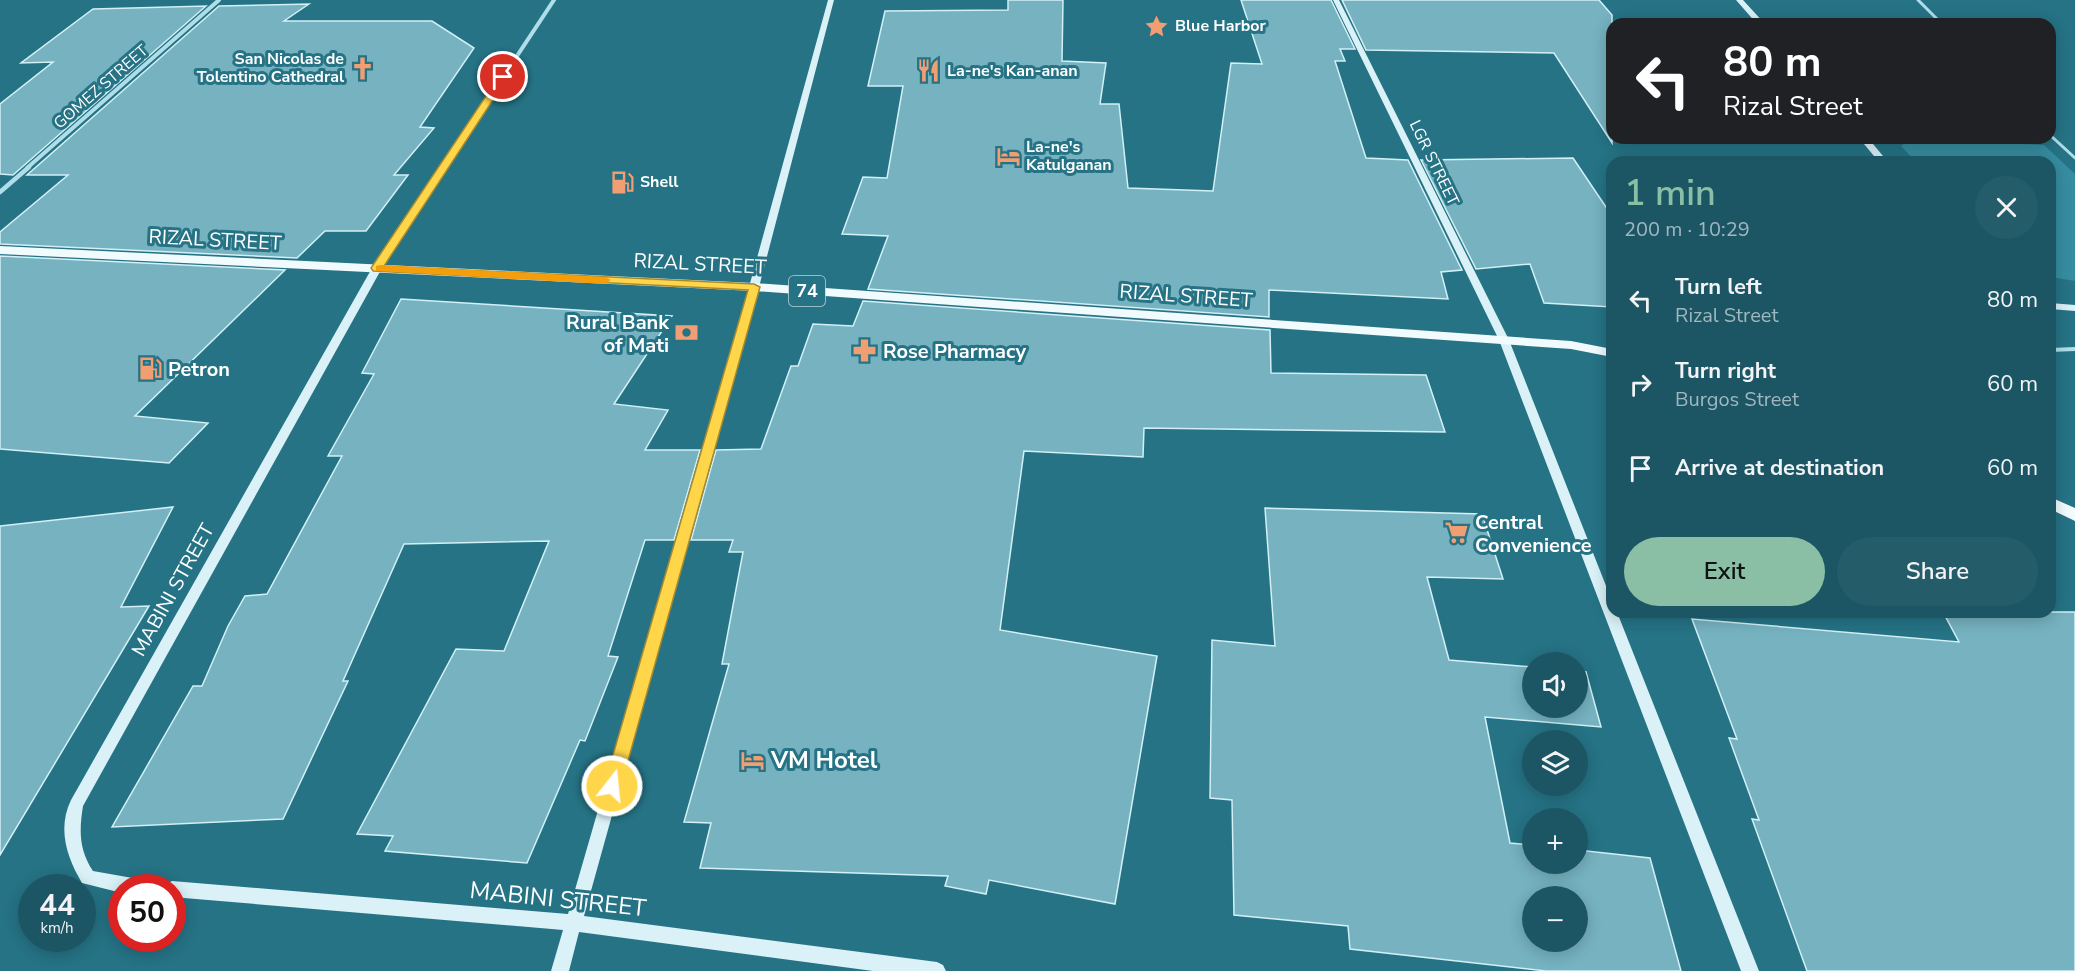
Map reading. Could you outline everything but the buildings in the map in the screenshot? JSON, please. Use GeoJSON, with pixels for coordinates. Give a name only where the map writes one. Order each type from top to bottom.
{"type":"FeatureCollection","features":[{"type":"Feature","properties":{"kind":"main road","name":"RIZAL STREET"},"geometry":{"type":"LineString","coordinates":[[0,250],[754,287],[1571,345],[1606,352]]}},
{"type":"Feature","properties":{"kind":"main road"},"geometry":{"type":"LineString","coordinates":[[2056,505],[2075,514]]}},
{"type":"Feature","properties":{"kind":"street","name":"GOMEZ STREET"},"geometry":{"type":"LineString","coordinates":[[0,192],[219,0]]}},
{"type":"Feature","properties":{"kind":"street"},"geometry":{"type":"LineString","coordinates":[[376,268],[554,0]]}},
{"type":"Feature","properties":{"kind":"street"},"geometry":{"type":"LineString","coordinates":[[560,971],[754,287],[831,0]]}},
{"type":"Feature","properties":{"kind":"street","name":"LGR STREET"},"geometry":{"type":"LineString","coordinates":[[1336,0],[1504,340],[1606,602]]}},
{"type":"Feature","properties":{"kind":"street"},"geometry":{"type":"LineString","coordinates":[[1739,0],[1756,18]]}},
{"type":"Feature","properties":{"kind":"street"},"geometry":{"type":"LineString","coordinates":[[1868,144],[1879,156]]}},
{"type":"Feature","properties":{"kind":"street","name":"MABINI STREET"},"geometry":{"type":"LineString","coordinates":[[108,882],[88,878],[75,860],[70,836],[76,805],[376,268]]}},
{"type":"Feature","properties":{"kind":"street"},"geometry":{"type":"LineString","coordinates":[[2056,306],[2075,308]]}},
{"type":"Feature","properties":{"kind":"street","name":"LGR STREET"},"geometry":{"type":"LineString","coordinates":[[1612,618],[1750,971]]}},
{"type":"Feature","properties":{"kind":"street","name":"MABINI STREET"},"geometry":{"type":"LineString","coordinates":[[186,891],[574,922],[937,971]]}},
{"type":"Feature","properties":{"kind":"lane"},"geometry":{"type":"LineString","coordinates":[[1919,1],[1936,18]]}},
{"type":"Feature","properties":{"kind":"lane"},"geometry":{"type":"LineString","coordinates":[[2056,141],[2075,158]]}},
{"type":"Feature","properties":{"kind":"lane"},"geometry":{"type":"LineString","coordinates":[[2056,350],[2075,349]]}},
{"type":"Feature","properties":{"kind":"shaded area"},"geometry":{"type":"Polygon","coordinates":[[[1904,144],[2044,145],[2056,156],[1910,156],[1901,146],[1904,144]]]}},
{"type":"Feature","properties":{"kind":"shaded area"},"geometry":{"type":"Polygon","coordinates":[[[2056,156],[2075,174],[2075,281],[2056,278],[2056,156]]]}},
{"type":"Feature","properties":{"kind":"slow traffic"},"geometry":{"type":"LineString","coordinates":[[380,269],[605,280]]}},
{"type":"Feature","properties":{"kind":"place","name":"Blue Harbor"},"geometry":{"type":"Point","coordinates":[1157,26]}},
{"type":"Feature","properties":{"kind":"place","name":"San Nicolas de Tolentino Cathedral"},"geometry":{"type":"Point","coordinates":[362,68]}},
{"type":"Feature","properties":{"kind":"place","name":"La-ne's Kan-anan"},"geometry":{"type":"Point","coordinates":[929,71]}},
{"type":"Feature","properties":{"kind":"place","name":"La-ne's Katulganan"},"geometry":{"type":"Point","coordinates":[1008,156]}},
{"type":"Feature","properties":{"kind":"place","name":"Shell"},"geometry":{"type":"Point","coordinates":[622,182]}},
{"type":"Feature","properties":{"kind":"place","name":"Rural Bank of Mati"},"geometry":{"type":"Point","coordinates":[687,333]}},
{"type":"Feature","properties":{"kind":"place","name":"Rose Pharmacy"},"geometry":{"type":"Point","coordinates":[865,351]}},
{"type":"Feature","properties":{"kind":"place","name":"Petron"},"geometry":{"type":"Point","coordinates":[150,369]}},
{"type":"Feature","properties":{"kind":"place","name":"Central Convenience"},"geometry":{"type":"Point","coordinates":[1457,533]}},
{"type":"Feature","properties":{"kind":"place","name":"VM Hotel"},"geometry":{"type":"Point","coordinates":[753,760]}},
{"type":"Feature","properties":{"kind":"route"},"geometry":{"type":"LineString","coordinates":[[503,77],[376,268],[754,287],[612,786]]}}]}
